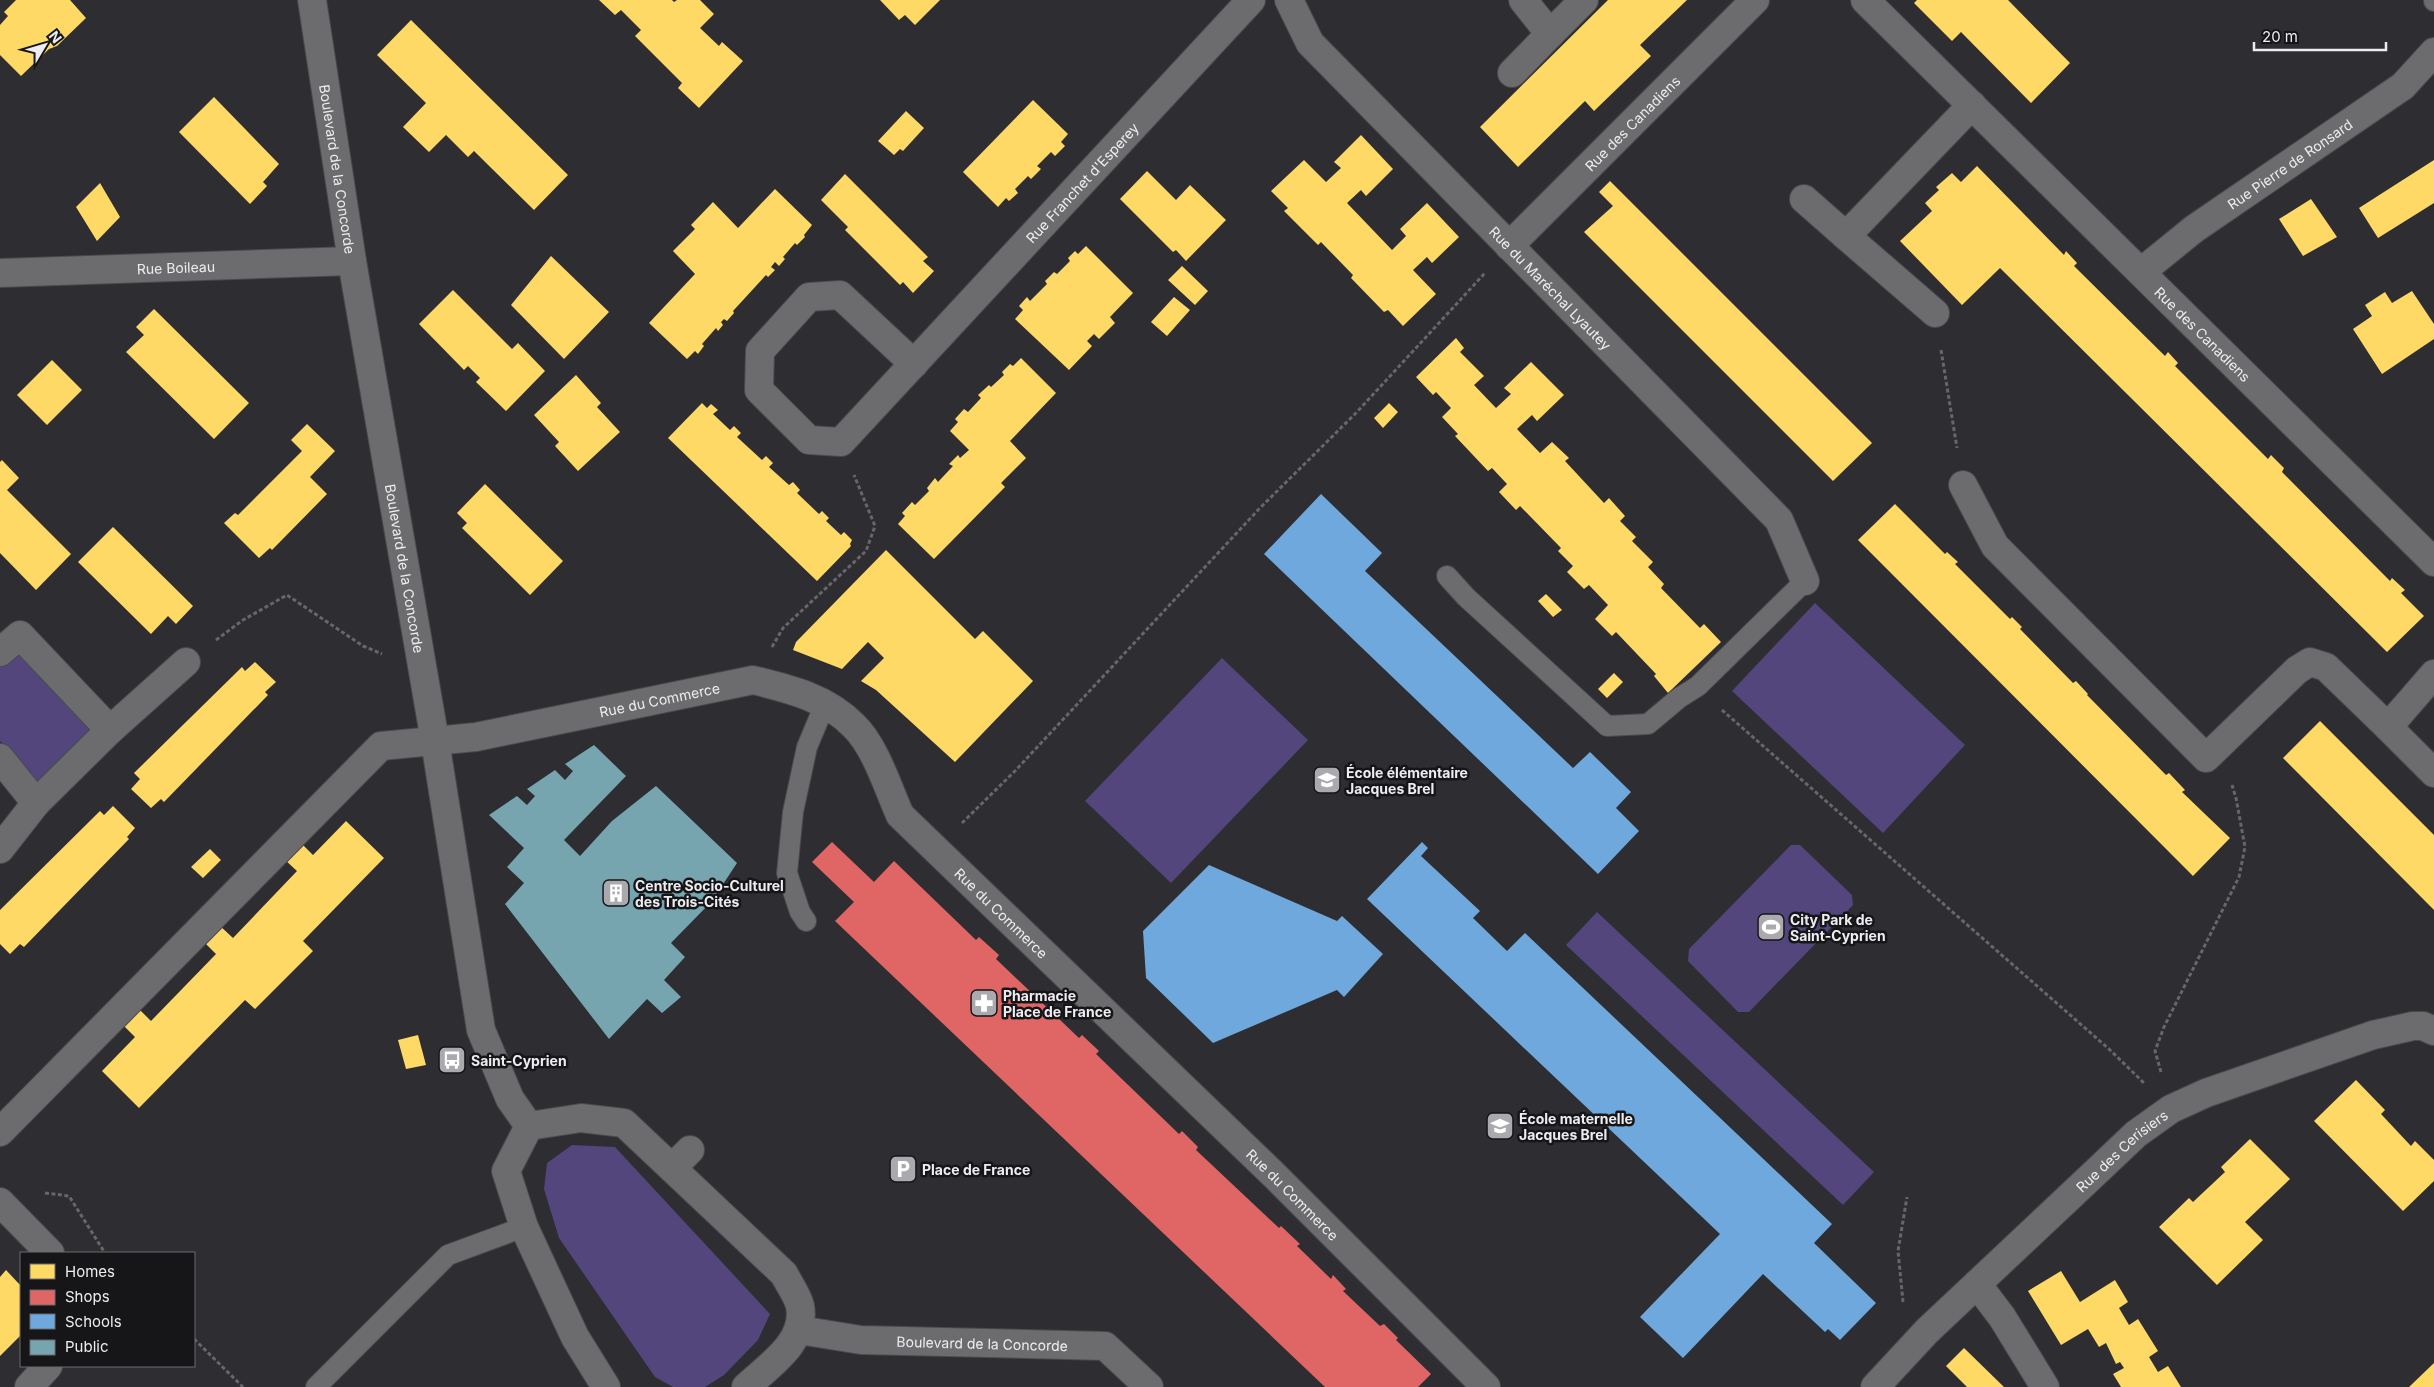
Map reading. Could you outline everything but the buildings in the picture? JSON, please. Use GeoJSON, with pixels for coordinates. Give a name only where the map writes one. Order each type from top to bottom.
{"type":"FeatureCollection","features":[{"type":"Feature","properties":{"kind":"street","name":"Boulevard de la Concorde"},"geometry":{"type":"LineString","coordinates":[[312,0],[352,261],[435,742],[481,1030],[510,1099],[530,1126]]}},
{"type":"Feature","properties":{"kind":"street","name":"Rue Franchet d'Esperey"},"geometry":{"type":"LineString","coordinates":[[841,442],[1251,0]]}},
{"type":"Feature","properties":{"kind":"street","name":"Rue du Maréchal Lyautey"},"geometry":{"type":"LineString","coordinates":[[1289,0],[1310,43],[1779,520],[1805,581]]}},
{"type":"Feature","properties":{"kind":"street"},"geometry":{"type":"LineString","coordinates":[[1523,0],[1550,34]]}},
{"type":"Feature","properties":{"kind":"street"},"geometry":{"type":"LineString","coordinates":[[1512,72],[1584,0]]}},
{"type":"Feature","properties":{"kind":"street","name":"Rue des Canadiens"},"geometry":{"type":"LineString","coordinates":[[1509,246],[1755,0]]}},
{"type":"Feature","properties":{"kind":"street","name":"Rue des Canadiens"},"geometry":{"type":"LineString","coordinates":[[1865,0],[2434,562]]}},
{"type":"Feature","properties":{"kind":"street","name":"Rue Pierre de Ronsard"},"geometry":{"type":"LineString","coordinates":[[2141,272],[2194,229],[2397,90],[2410,80],[2434,52]]}},
{"type":"Feature","properties":{"kind":"street"},"geometry":{"type":"LineString","coordinates":[[1846,236],[1972,105]]}},
{"type":"Feature","properties":{"kind":"street"},"geometry":{"type":"LineString","coordinates":[[1804,199],[1935,313]]}},
{"type":"Feature","properties":{"kind":"street","name":"Rue Boileau"},"geometry":{"type":"LineString","coordinates":[[0,274],[352,261]]}},
{"type":"Feature","properties":{"kind":"street"},"geometry":{"type":"LineString","coordinates":[[841,442],[809,440],[759,390],[760,351],[809,297],[840,295],[914,364]]}},
{"type":"Feature","properties":{"kind":"street"},"geometry":{"type":"LineString","coordinates":[[1963,485],[1995,546],[2206,758],[2297,670],[2310,662],[2326,667],[2434,773]]}},
{"type":"Feature","properties":{"kind":"street"},"geometry":{"type":"LineString","coordinates":[[0,652],[20,635],[110,730]]}},
{"type":"Feature","properties":{"kind":"street"},"geometry":{"type":"LineString","coordinates":[[0,849],[36,803],[110,730],[186,662]]}},
{"type":"Feature","properties":{"kind":"street"},"geometry":{"type":"LineString","coordinates":[[2388,727],[2434,674]]}},
{"type":"Feature","properties":{"kind":"street","name":"Rue du Commerce"},"geometry":{"type":"LineString","coordinates":[[0,1132],[381,746],[435,742],[476,736],[753,680],[795,690],[825,704],[855,726],[873,754],[900,815],[1268,1169],[1486,1387]]}},
{"type":"Feature","properties":{"kind":"street"},"geometry":{"type":"LineString","coordinates":[[0,758],[36,803]]}},
{"type":"Feature","properties":{"kind":"street","name":"Rue des Cerisiers"},"geometry":{"type":"LineString","coordinates":[[1875,1387],[1927,1331],[2136,1134],[2171,1109],[2206,1093],[2390,1030],[2424,1026],[2434,1031]]}},
{"type":"Feature","properties":{"kind":"street"},"geometry":{"type":"LineString","coordinates":[[606,1387],[575,1337],[524,1227],[506,1171],[530,1126],[581,1118],[624,1124],[681,1159],[784,1274],[800,1306],[799,1330],[786,1349],[746,1387]]}},
{"type":"Feature","properties":{"kind":"street"},"geometry":{"type":"LineString","coordinates":[[0,1202],[49,1252]]}},
{"type":"Feature","properties":{"kind":"street"},"geometry":{"type":"LineString","coordinates":[[1977,1284],[2002,1317],[2044,1387]]}},
{"type":"Feature","properties":{"kind":"street","name":"Boulevard de la Concorde"},"geometry":{"type":"LineString","coordinates":[[799,1330],[861,1340],[1106,1346],[1149,1387]]}},
{"type":"Feature","properties":{"kind":"street"},"geometry":{"type":"LineString","coordinates":[[29,1387],[47,1367]]}},
{"type":"Feature","properties":{"kind":"lane"},"geometry":{"type":"LineString","coordinates":[[1447,576],[1466,598],[1607,726],[1648,724],[1678,698],[1698,686],[1805,581]]}},
{"type":"Feature","properties":{"kind":"lane"},"geometry":{"type":"LineString","coordinates":[[806,921],[800,912],[787,873],[793,812],[808,747],[825,704]]}},
{"type":"Feature","properties":{"kind":"lane"},"geometry":{"type":"LineString","coordinates":[[316,1387],[448,1255],[524,1227]]}},
{"type":"Feature","properties":{"kind":"path"},"geometry":{"type":"LineString","coordinates":[[934,848],[1015,771],[1259,509],[1356,413],[1509,246]]}},
{"type":"Feature","properties":{"kind":"path"},"geometry":{"type":"LineString","coordinates":[[1935,313],[1963,485]]}},
{"type":"Feature","properties":{"kind":"path"},"geometry":{"type":"LineString","coordinates":[[753,680],[783,628],[866,551],[869,543],[875,526],[841,442]]}},
{"type":"Feature","properties":{"kind":"path"},"geometry":{"type":"LineString","coordinates":[[186,662],[242,620],[287,595],[363,646],[422,670]]}},
{"type":"Feature","properties":{"kind":"path"},"geometry":{"type":"LineString","coordinates":[[1698,686],[1711,701],[2109,1049],[2171,1109]]}},
{"type":"Feature","properties":{"kind":"path"},"geometry":{"type":"LineString","coordinates":[[2171,1109],[2155,1051],[2164,1027],[2239,878],[2245,847],[2236,798],[2218,747]]}},
{"type":"Feature","properties":{"kind":"path"},"geometry":{"type":"LineString","coordinates":[[1907,1196],[1898,1251],[1902,1300],[1905,1311],[1927,1331]]}},
{"type":"Feature","properties":{"kind":"path"},"geometry":{"type":"LineString","coordinates":[[195,1340],[243,1387]]}},
{"type":"Feature","properties":{"kind":"shaded area"},"geometry":{"type":"Polygon","coordinates":[[[1815,603],[1965,745],[1883,833],[1732,691],[1815,603]]]}},
{"type":"Feature","properties":{"kind":"shaded area"},"geometry":{"type":"Polygon","coordinates":[[[21,647],[96,733],[38,784],[0,741],[0,665],[21,647]]]}},
{"type":"Feature","properties":{"kind":"shaded area"},"geometry":{"type":"Polygon","coordinates":[[[1222,658],[1308,740],[1171,883],[1085,801],[1222,658]]]}},
{"type":"Feature","properties":{"kind":"shaded area","name":"City Park de Saint-Cyprien"},"geometry":{"type":"Polygon","coordinates":[[[1791,845],[1800,845],[1852,895],[1853,905],[1749,1012],[1738,1012],[1688,961],[1689,949],[1791,845]]]}},
{"type":"Feature","properties":{"kind":"shaded area"},"geometry":{"type":"Polygon","coordinates":[[[1597,912],[1874,1172],[1843,1205],[1566,945],[1597,912]]]}},
{"type":"Feature","properties":{"kind":"shaded area"},"geometry":{"type":"Polygon","coordinates":[[[572,1145],[615,1147],[770,1314],[758,1340],[724,1375],[705,1387],[673,1387],[655,1377],[559,1238],[544,1189],[547,1163],[572,1145]]]}},
{"type":"Feature","properties":{"kind":"place","name":"École élémentaire Jacques Brel"},"geometry":{"type":"Point","coordinates":[1327,780]}},
{"type":"Feature","properties":{"kind":"place","name":"Centre Socio-Culturel des Trois-Cités"},"geometry":{"type":"Point","coordinates":[616,893]}},
{"type":"Feature","properties":{"kind":"place","name":"City Park de Saint-Cyprien"},"geometry":{"type":"Point","coordinates":[1771,927]}},
{"type":"Feature","properties":{"kind":"place","name":"Pharmacie Place de France"},"geometry":{"type":"Point","coordinates":[984,1003]}},
{"type":"Feature","properties":{"kind":"place","name":"Saint-Cyprien"},"geometry":{"type":"Point","coordinates":[452,1060]}},
{"type":"Feature","properties":{"kind":"place","name":"École maternelle Jacques Brel"},"geometry":{"type":"Point","coordinates":[1500,1126]}},
{"type":"Feature","properties":{"kind":"place","name":"Place de France"},"geometry":{"type":"Point","coordinates":[903,1169]}}]}
